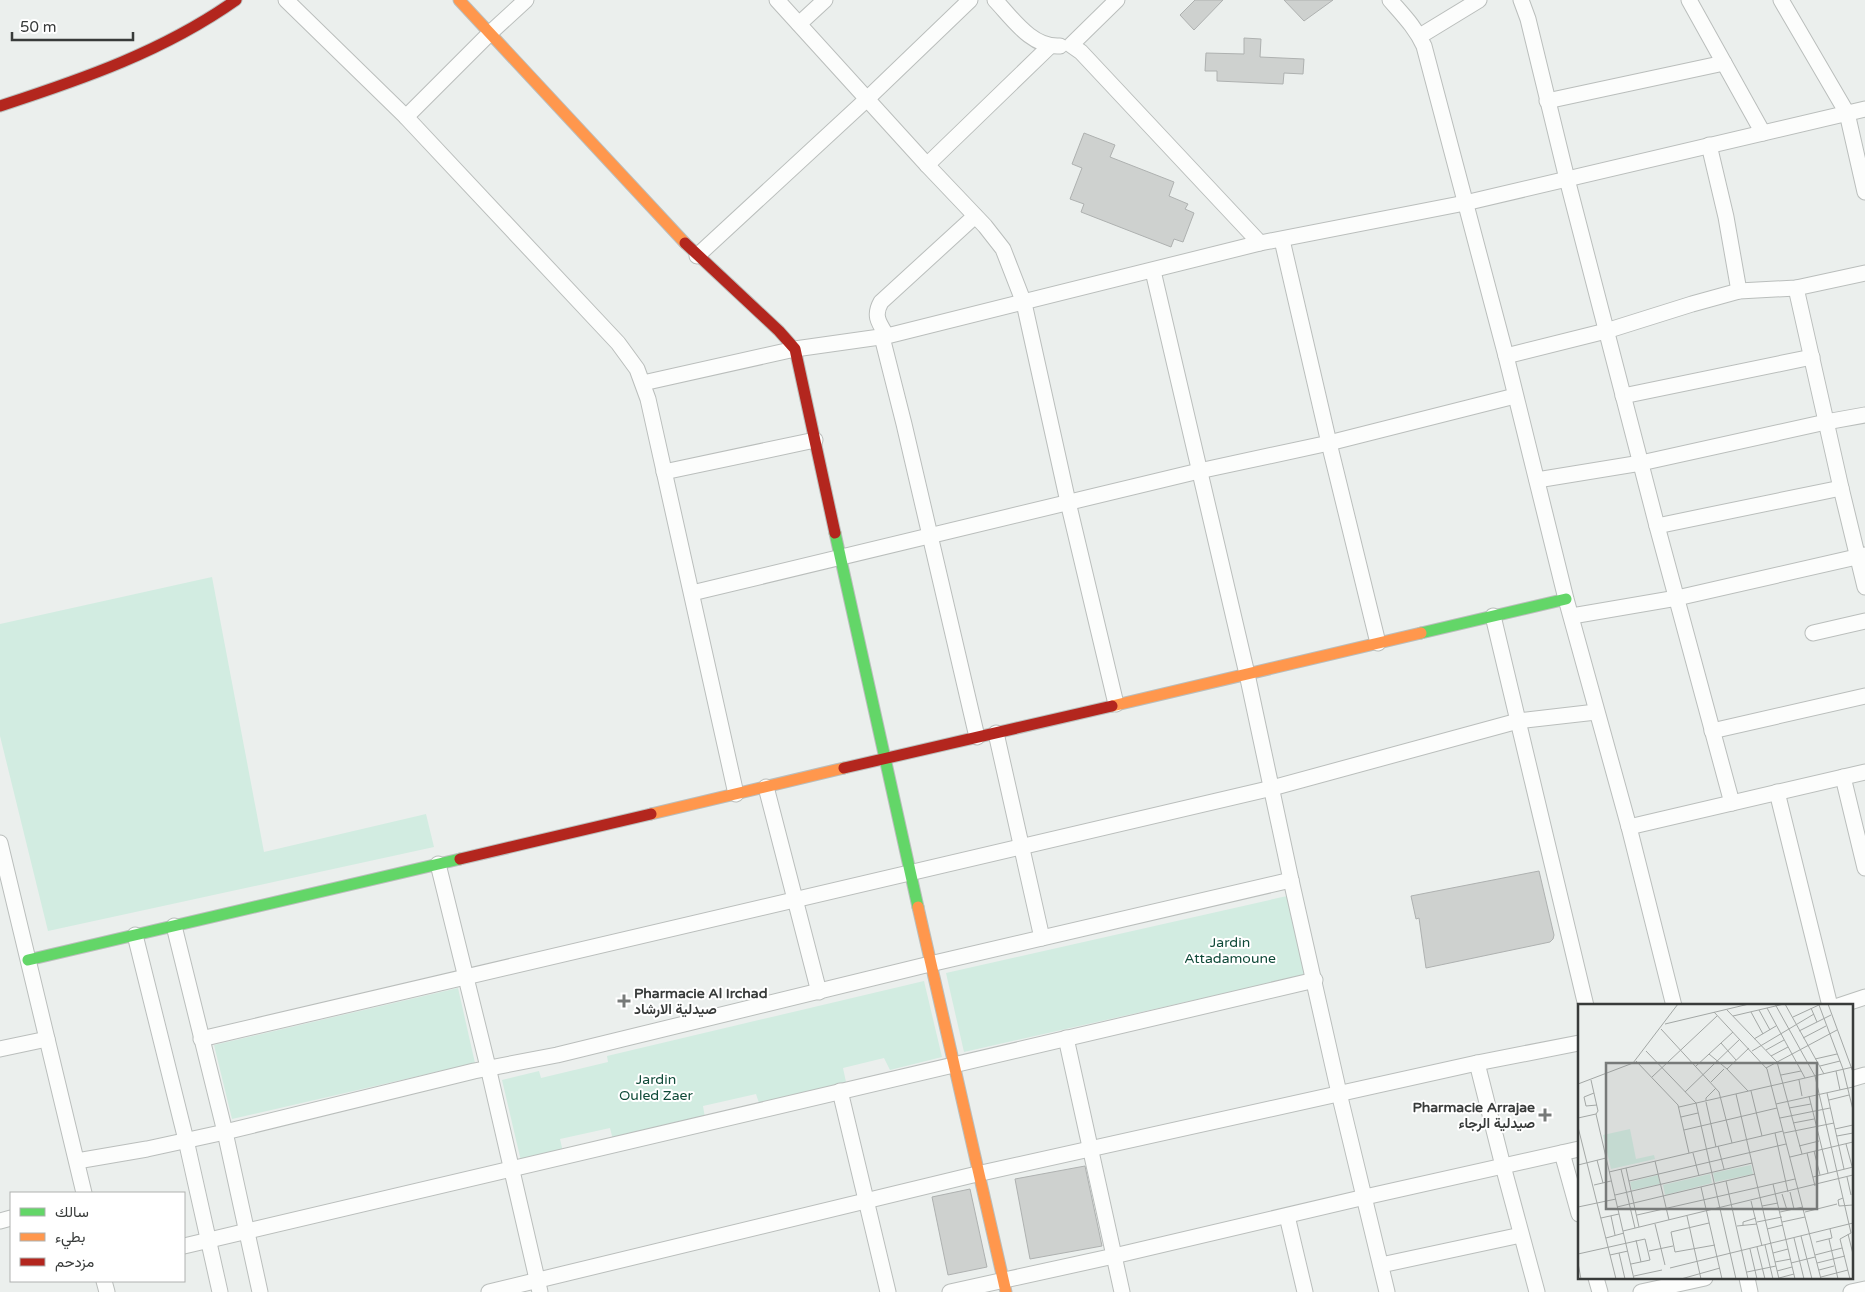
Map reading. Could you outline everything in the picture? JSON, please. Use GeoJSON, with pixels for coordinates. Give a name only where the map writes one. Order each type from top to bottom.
{"type":"FeatureCollection","features":[{"type":"Feature","properties":{"kind":"street"},"geometry":{"type":"LineString","coordinates":[[0,106],[148,52],[196,28],[236,0]]}},
{"type":"Feature","properties":{"kind":"street"},"geometry":{"type":"LineString","coordinates":[[286,0],[406,117],[618,343],[637,369],[648,399],[736,794]]}},
{"type":"Feature","properties":{"kind":"street"},"geometry":{"type":"LineString","coordinates":[[459,0],[697,256],[779,331],[795,349],[839,558],[1004,1286]]}},
{"type":"Feature","properties":{"kind":"street"},"geometry":{"type":"LineString","coordinates":[[406,117],[490,33],[526,0]]}},
{"type":"Feature","properties":{"kind":"street"},"geometry":{"type":"LineString","coordinates":[[777,0],[994,236],[1003,249],[1024,303],[1068,502],[1116,704]]}},
{"type":"Feature","properties":{"kind":"street"},"geometry":{"type":"LineString","coordinates":[[799,24],[825,0]]}},
{"type":"Feature","properties":{"kind":"street"},"geometry":{"type":"LineString","coordinates":[[697,256],[867,99],[970,0]]}},
{"type":"Feature","properties":{"kind":"street"},"geometry":{"type":"LineString","coordinates":[[995,0],[1028,34],[1050,46],[1071,45],[1081,52],[1260,244]]}},
{"type":"Feature","properties":{"kind":"street"},"geometry":{"type":"LineString","coordinates":[[1071,45],[1117,0]]}},
{"type":"Feature","properties":{"kind":"street"},"geometry":{"type":"LineString","coordinates":[[1390,0],[1420,36],[1424,46],[1506,356],[1566,599],[1629,827],[1673,1004]]}},
{"type":"Feature","properties":{"kind":"street"},"geometry":{"type":"LineString","coordinates":[[1420,36],[1478,0]]}},
{"type":"Feature","properties":{"kind":"street"},"geometry":{"type":"LineString","coordinates":[[1521,0],[1528,19],[1547,101],[1657,526],[1732,803]]}},
{"type":"Feature","properties":{"kind":"street"},"geometry":{"type":"LineString","coordinates":[[1690,0],[1763,133]]}},
{"type":"Feature","properties":{"kind":"street"},"geometry":{"type":"LineString","coordinates":[[1781,0],[1847,113],[1865,192]]}},
{"type":"Feature","properties":{"kind":"street"},"geometry":{"type":"LineString","coordinates":[[927,165],[1050,46]]}},
{"type":"Feature","properties":{"kind":"street"},"geometry":{"type":"LineString","coordinates":[[1547,101],[1724,63]]}},
{"type":"Feature","properties":{"kind":"street"},"geometry":{"type":"LineString","coordinates":[[643,383],[795,349],[884,336],[1260,244],[1465,203],[1865,108]]}},
{"type":"Feature","properties":{"kind":"street"},"geometry":{"type":"LineString","coordinates":[[1709,145],[1726,217],[1739,291]]}},
{"type":"Feature","properties":{"kind":"street"},"geometry":{"type":"LineString","coordinates":[[974,216],[881,302],[877,309],[877,317],[884,336],[929,536],[978,737]]}},
{"type":"Feature","properties":{"kind":"street"},"geometry":{"type":"LineString","coordinates":[[1282,240],[1378,643]]}},
{"type":"Feature","properties":{"kind":"street"},"geometry":{"type":"LineString","coordinates":[[1153,271],[1247,674],[1339,1094],[1387,1292]]}},
{"type":"Feature","properties":{"kind":"street"},"geometry":{"type":"LineString","coordinates":[[1506,356],[1606,331],[1739,291],[1796,288],[1865,273]]}},
{"type":"Feature","properties":{"kind":"street"},"geometry":{"type":"LineString","coordinates":[[1796,288],[1841,488],[1862,556],[1865,587]]}},
{"type":"Feature","properties":{"kind":"street"},"geometry":{"type":"LineString","coordinates":[[1623,396],[1812,357]]}},
{"type":"Feature","properties":{"kind":"street"},"geometry":{"type":"LineString","coordinates":[[692,593],[1199,471],[1329,443],[1515,396]]}},
{"type":"Feature","properties":{"kind":"street"},"geometry":{"type":"LineString","coordinates":[[1537,480],[1641,463],[1865,415]]}},
{"type":"Feature","properties":{"kind":"street"},"geometry":{"type":"LineString","coordinates":[[664,472],[815,440]]}},
{"type":"Feature","properties":{"kind":"street"},"geometry":{"type":"LineString","coordinates":[[1657,526],[1841,488]]}},
{"type":"Feature","properties":{"kind":"street"},"geometry":{"type":"LineString","coordinates":[[1572,616],[1677,598],[1862,556]]}},
{"type":"Feature","properties":{"kind":"street"},"geometry":{"type":"LineString","coordinates":[[28,960],[1566,599]]}},
{"type":"Feature","properties":{"kind":"street"},"geometry":{"type":"LineString","coordinates":[[1493,616],[1586,1004]]}},
{"type":"Feature","properties":{"kind":"street"},"geometry":{"type":"LineString","coordinates":[[1813,634],[1865,621]]}},
{"type":"Feature","properties":{"kind":"street"},"geometry":{"type":"LineString","coordinates":[[1712,732],[1865,696]]}},
{"type":"Feature","properties":{"kind":"street"},"geometry":{"type":"LineString","coordinates":[[200,1039],[1272,788],[1518,722],[1596,712]]}},
{"type":"Feature","properties":{"kind":"street"},"geometry":{"type":"LineString","coordinates":[[996,732],[1042,938]]}},
{"type":"Feature","properties":{"kind":"street"},"geometry":{"type":"LineString","coordinates":[[1629,827],[1865,772]]}},
{"type":"Feature","properties":{"kind":"street"},"geometry":{"type":"LineString","coordinates":[[1843,777],[1865,868]]}},
{"type":"Feature","properties":{"kind":"street"},"geometry":{"type":"LineString","coordinates":[[766,786],[820,992]]}},
{"type":"Feature","properties":{"kind":"street"},"geometry":{"type":"LineString","coordinates":[[1777,792],[1830,1004]]}},
{"type":"Feature","properties":{"kind":"street"},"geometry":{"type":"LineString","coordinates":[[0,843],[84,1192]]}},
{"type":"Feature","properties":{"kind":"street"},"geometry":{"type":"LineString","coordinates":[[438,864],[539,1286]]}},
{"type":"Feature","properties":{"kind":"street"},"geometry":{"type":"LineString","coordinates":[[77,1161],[147,1149],[225,1132],[488,1067],[557,1055],[930,964],[1291,880]]}},
{"type":"Feature","properties":{"kind":"street"},"geometry":{"type":"LineString","coordinates":[[174,926],[200,1039],[225,1132],[260,1292]]}},
{"type":"Feature","properties":{"kind":"street"},"geometry":{"type":"LineString","coordinates":[[135,935],[186,1140],[220,1292]]}},
{"type":"Feature","properties":{"kind":"street"},"geometry":{"type":"LineString","coordinates":[[185,1246],[1315,980]]}},
{"type":"Feature","properties":{"kind":"street"},"geometry":{"type":"LineString","coordinates":[[1844,1004],[1865,997]]}},
{"type":"Feature","properties":{"kind":"street"},"geometry":{"type":"LineString","coordinates":[[1066,1038],[1122,1292]]}},
{"type":"Feature","properties":{"kind":"street"},"geometry":{"type":"LineString","coordinates":[[0,1049],[47,1039]]}},
{"type":"Feature","properties":{"kind":"street"},"geometry":{"type":"LineString","coordinates":[[489,1292],[539,1286],[866,1201],[978,1174],[1477,1063],[1578,1043]]}},
{"type":"Feature","properties":{"kind":"street"},"geometry":{"type":"LineString","coordinates":[[1477,1063],[1521,1235],[1538,1292]]}},
{"type":"Feature","properties":{"kind":"street"},"geometry":{"type":"LineString","coordinates":[[1852,1079],[1865,1076]]}},
{"type":"Feature","properties":{"kind":"street"},"geometry":{"type":"LineString","coordinates":[[840,1091],[888,1292]]}},
{"type":"Feature","properties":{"kind":"street"},"geometry":{"type":"LineString","coordinates":[[950,1292],[1004,1286],[1114,1256],[1578,1149]]}},
{"type":"Feature","properties":{"kind":"street"},"geometry":{"type":"LineString","coordinates":[[1562,1153],[1578,1210]]}},
{"type":"Feature","properties":{"kind":"street"},"geometry":{"type":"LineString","coordinates":[[1287,1216],[1305,1292]]}},
{"type":"Feature","properties":{"kind":"street"},"geometry":{"type":"LineString","coordinates":[[1381,1265],[1521,1235]]}},
{"type":"Feature","properties":{"kind":"street"},"geometry":{"type":"LineString","coordinates":[[1642,1292],[1667,1282],[1686,1280]]}},
{"type":"Feature","properties":{"kind":"street"},"geometry":{"type":"LineString","coordinates":[[1851,1292],[1865,1289]]}},
{"type":"Feature","properties":{"kind":"green space"},"geometry":{"type":"Polygon","coordinates":[[[212,577],[264,852],[426,814],[434,847],[48,931],[0,736],[0,624],[212,577]]]}},
{"type":"Feature","properties":{"kind":"green space","name":"Jardin Attadamoune"},"geometry":{"type":"Polygon","coordinates":[[[1287,896],[1305,975],[964,1052],[946,973],[1287,896]]]}},
{"type":"Feature","properties":{"kind":"green space","name":"Jardin Ouled Zaer"},"geometry":{"type":"Polygon","coordinates":[[[924,981],[942,1057],[890,1070],[884,1058],[843,1068],[846,1082],[759,1103],[756,1094],[703,1106],[705,1118],[613,1140],[610,1128],[560,1139],[563,1152],[521,1161],[502,1080],[539,1071],[541,1078],[608,1062],[607,1056],[924,981]]]}},
{"type":"Feature","properties":{"kind":"green space"},"geometry":{"type":"Polygon","coordinates":[[[458,988],[475,1063],[232,1119],[214,1045],[458,988]]]}},
{"type":"Feature","properties":{"kind":"building"},"geometry":{"type":"Polygon","coordinates":[[[1195,0],[1223,0],[1194,30],[1180,15],[1195,0]]]}},
{"type":"Feature","properties":{"kind":"building"},"geometry":{"type":"Polygon","coordinates":[[[1284,0],[1333,0],[1304,21],[1284,0]]]}},
{"type":"Feature","properties":{"kind":"building"},"geometry":{"type":"Polygon","coordinates":[[[1244,38],[1261,39],[1260,57],[1304,59],[1303,74],[1284,73],[1283,84],[1217,81],[1217,71],[1205,71],[1206,53],[1244,54],[1244,38]]]}},
{"type":"Feature","properties":{"kind":"building"},"geometry":{"type":"Polygon","coordinates":[[[1084,133],[1115,145],[1110,157],[1174,182],[1169,196],[1188,204],[1185,209],[1194,213],[1183,242],[1174,239],[1171,247],[1081,212],[1084,204],[1070,199],[1082,168],[1072,164],[1084,133]]]}},
{"type":"Feature","properties":{"kind":"building"},"geometry":{"type":"Polygon","coordinates":[[[1539,871],[1554,935],[1550,942],[1426,968],[1419,918],[1416,919],[1411,896],[1539,871]]]}},
{"type":"Feature","properties":{"kind":"building"},"geometry":{"type":"Polygon","coordinates":[[[1085,1166],[1102,1246],[1030,1259],[1015,1179],[1085,1166]]]}},
{"type":"Feature","properties":{"kind":"building"},"geometry":{"type":"Polygon","coordinates":[[[970,1189],[987,1267],[948,1275],[932,1197],[970,1189]]]}},
{"type":"Feature","properties":{"kind":"traffic: fast"},"geometry":{"type":"LineString","coordinates":[[835,533],[918,907]]}},
{"type":"Feature","properties":{"kind":"traffic: fast"},"geometry":{"type":"LineString","coordinates":[[1421,633],[1566,599]]}},
{"type":"Feature","properties":{"kind":"traffic: fast"},"geometry":{"type":"LineString","coordinates":[[28,960],[460,859]]}},
{"type":"Feature","properties":{"kind":"traffic: slow"},"geometry":{"type":"LineString","coordinates":[[459,0],[685,243]]}},
{"type":"Feature","properties":{"kind":"traffic: slow"},"geometry":{"type":"LineString","coordinates":[[1112,706],[1421,633]]}},
{"type":"Feature","properties":{"kind":"traffic: slow"},"geometry":{"type":"LineString","coordinates":[[651,814],[844,768]]}},
{"type":"Feature","properties":{"kind":"traffic: slow"},"geometry":{"type":"LineString","coordinates":[[918,907],[1006,1292]]}},
{"type":"Feature","properties":{"kind":"traffic: jam"},"geometry":{"type":"LineString","coordinates":[[0,106],[92,74],[152,49],[209,18],[236,0]]}},
{"type":"Feature","properties":{"kind":"traffic: jam"},"geometry":{"type":"LineString","coordinates":[[685,243],[779,331],[795,349],[835,533]]}},
{"type":"Feature","properties":{"kind":"traffic: jam"},"geometry":{"type":"LineString","coordinates":[[844,768],[1112,706]]}},
{"type":"Feature","properties":{"kind":"traffic: jam"},"geometry":{"type":"LineString","coordinates":[[460,859],[651,814]]}},
{"type":"Feature","properties":{"kind":"place","name":"Pharmacie Al Irchad صيدلية الارشاد"},"geometry":{"type":"Point","coordinates":[624,1001]}},
{"type":"Feature","properties":{"kind":"place","name":"Pharmacie Arrajae صيدلية الرجاء"},"geometry":{"type":"Point","coordinates":[1545,1115]}}]}
